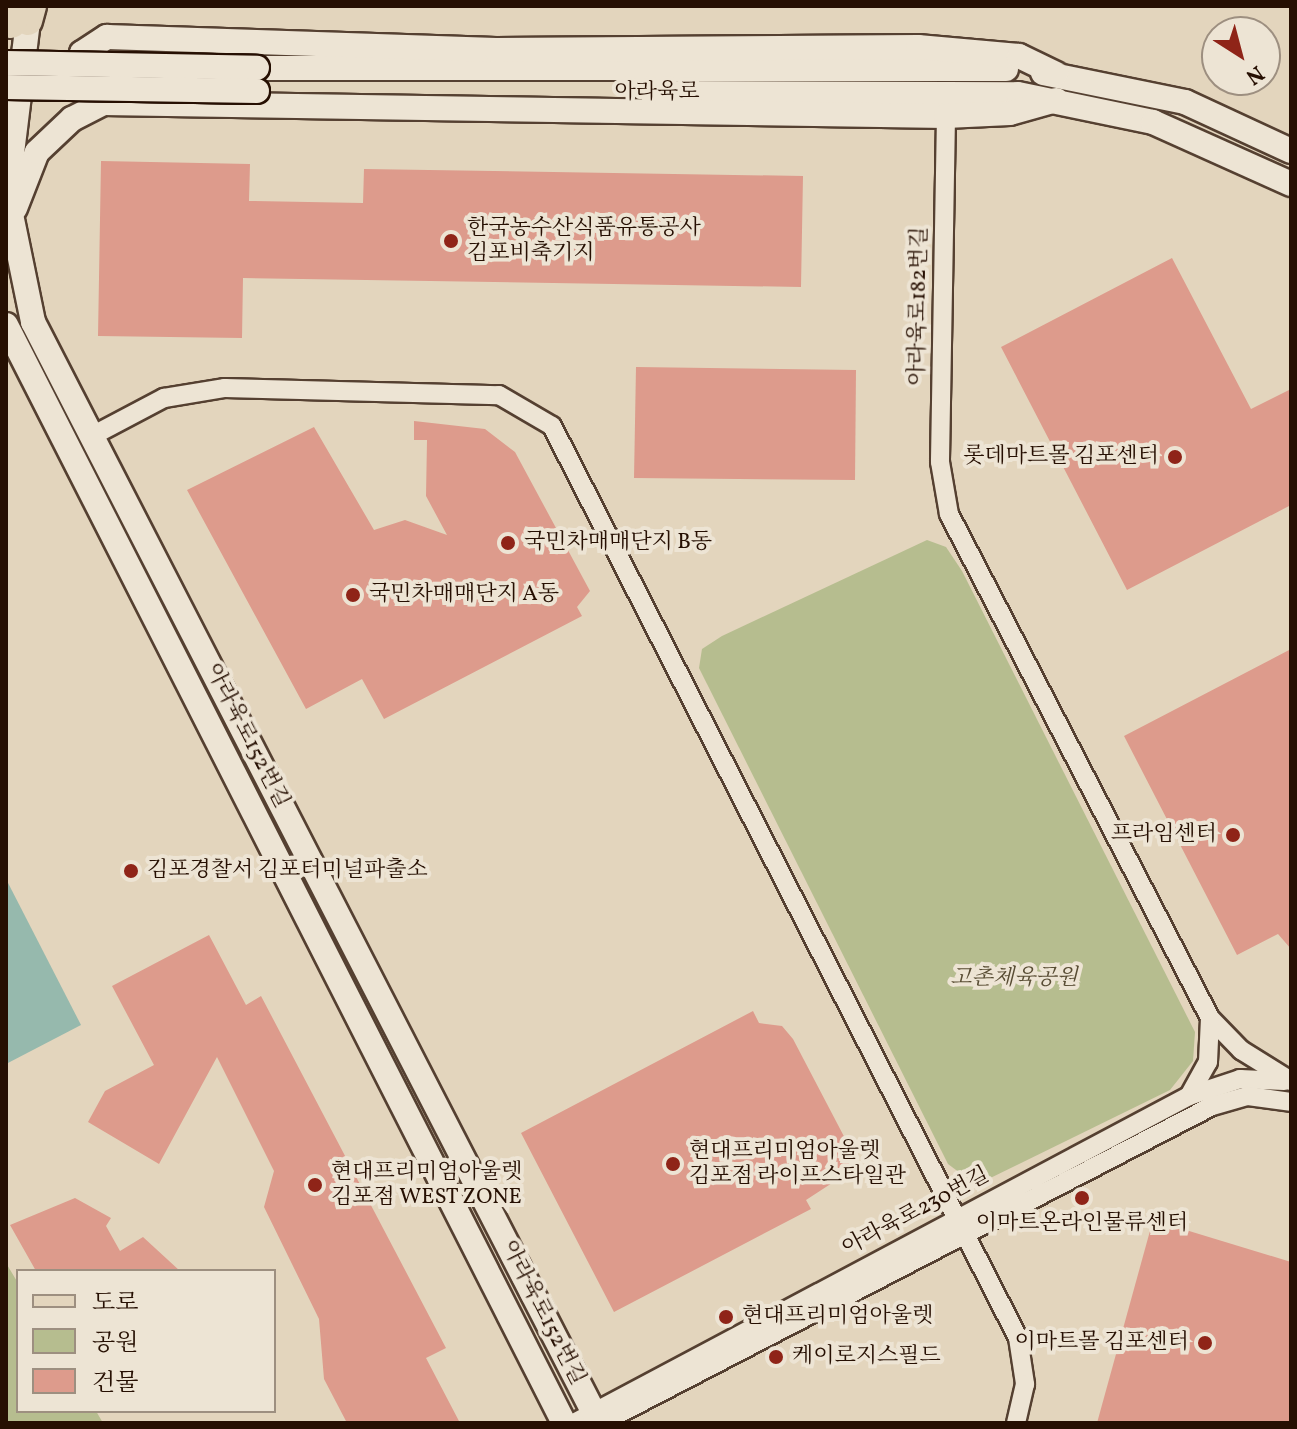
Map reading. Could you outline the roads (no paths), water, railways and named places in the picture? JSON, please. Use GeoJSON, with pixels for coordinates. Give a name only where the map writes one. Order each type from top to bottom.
{"type":"FeatureCollection","features":[{"type":"Feature","properties":{"kind":"street","name":"아라육로152번길"},"geometry":{"type":"LineString","coordinates":[[18,22],[9,136],[10,226],[33,322],[591,1419]]}},
{"type":"Feature","properties":{"kind":"street"},"geometry":{"type":"LineString","coordinates":[[1056,74],[1019,56],[918,47],[496,50],[91,41],[79,61],[83,86],[101,102],[124,105],[946,116],[1010,113],[1056,100]]}},
{"type":"Feature","properties":{"kind":"street","name":"아라육로"},"geometry":{"type":"LineString","coordinates":[[6,63],[257,79],[980,92],[1056,100],[1204,140],[1291,184]]}},
{"type":"Feature","properties":{"kind":"street","name":"아라육로"},"geometry":{"type":"LineString","coordinates":[[6,87],[257,79],[1056,74],[1185,102],[1291,151]]}},
{"type":"Feature","properties":{"kind":"street"},"geometry":{"type":"LineString","coordinates":[[10,226],[28,167],[45,144],[86,110],[124,105]]}},
{"type":"Feature","properties":{"kind":"street","name":"아라육로182번길"},"geometry":{"type":"LineString","coordinates":[[946,116],[944,497],[1210,1018]]}},
{"type":"Feature","properties":{"kind":"street","name":"아라육로152번길"},"geometry":{"type":"LineString","coordinates":[[6,325],[564,1423]]}},
{"type":"Feature","properties":{"kind":"street"},"geometry":{"type":"LineString","coordinates":[[90,437],[164,398],[206,388],[499,395],[541,415],[569,454],[1024,1354],[1016,1423]]}},
{"type":"Feature","properties":{"kind":"street"},"geometry":{"type":"LineString","coordinates":[[1210,1018],[1241,1050],[1291,1081]]}},
{"type":"Feature","properties":{"kind":"street"},"geometry":{"type":"LineString","coordinates":[[1189,1096],[1208,1062],[1210,1018]]}},
{"type":"Feature","properties":{"kind":"street","name":"아라육로230번길"},"geometry":{"type":"LineString","coordinates":[[961,1226],[1189,1096],[1240,1079],[1291,1081]]}},
{"type":"Feature","properties":{"kind":"street","name":"아라육로230번길"},"geometry":{"type":"LineString","coordinates":[[591,1419],[961,1226],[1212,1106],[1248,1096],[1291,1102]]}},
{"type":"Feature","properties":{"kind":"water"},"geometry":{"type":"Polygon","coordinates":[[[6,879],[81,1025],[6,1064],[6,879]]]}},
{"type":"Feature","properties":{"kind":"place","name":"한국농수산식품유통공사 김포비축기지"},"geometry":{"type":"Point","coordinates":[451,241]}},
{"type":"Feature","properties":{"kind":"place","name":"롯데마트몰 김포센터"},"geometry":{"type":"Point","coordinates":[1175,457]}},
{"type":"Feature","properties":{"kind":"place","name":"국민차매매단지 B동"},"geometry":{"type":"Point","coordinates":[508,543]}},
{"type":"Feature","properties":{"kind":"place","name":"국민차매매단지 A동"},"geometry":{"type":"Point","coordinates":[353,595]}},
{"type":"Feature","properties":{"kind":"place","name":"프라임센터"},"geometry":{"type":"Point","coordinates":[1233,835]}},
{"type":"Feature","properties":{"kind":"place","name":"김포경찰서 김포터미널파출소"},"geometry":{"type":"Point","coordinates":[131,871]}},
{"type":"Feature","properties":{"kind":"place","name":"현대프리미엄아울렛 김포점 라이프스타일관"},"geometry":{"type":"Point","coordinates":[673,1164]}},
{"type":"Feature","properties":{"kind":"place","name":"현대프리미엄아울렛 김포점 WEST ZONE"},"geometry":{"type":"Point","coordinates":[315,1185]}},
{"type":"Feature","properties":{"kind":"place","name":"이마트온라인물류센터"},"geometry":{"type":"Point","coordinates":[1082,1198]}},
{"type":"Feature","properties":{"kind":"place","name":"현대프리미엄아울렛"},"geometry":{"type":"Point","coordinates":[726,1317]}},
{"type":"Feature","properties":{"kind":"place","name":"이마트몰 김포센터"},"geometry":{"type":"Point","coordinates":[1205,1343]}},
{"type":"Feature","properties":{"kind":"place","name":"케이로지스필드"},"geometry":{"type":"Point","coordinates":[776,1357]}},
{"type":"Feature","properties":{"kind":"park label","name":"고촌체육공원"},"geometry":{"type":"Point","coordinates":[1014,979]}}]}
